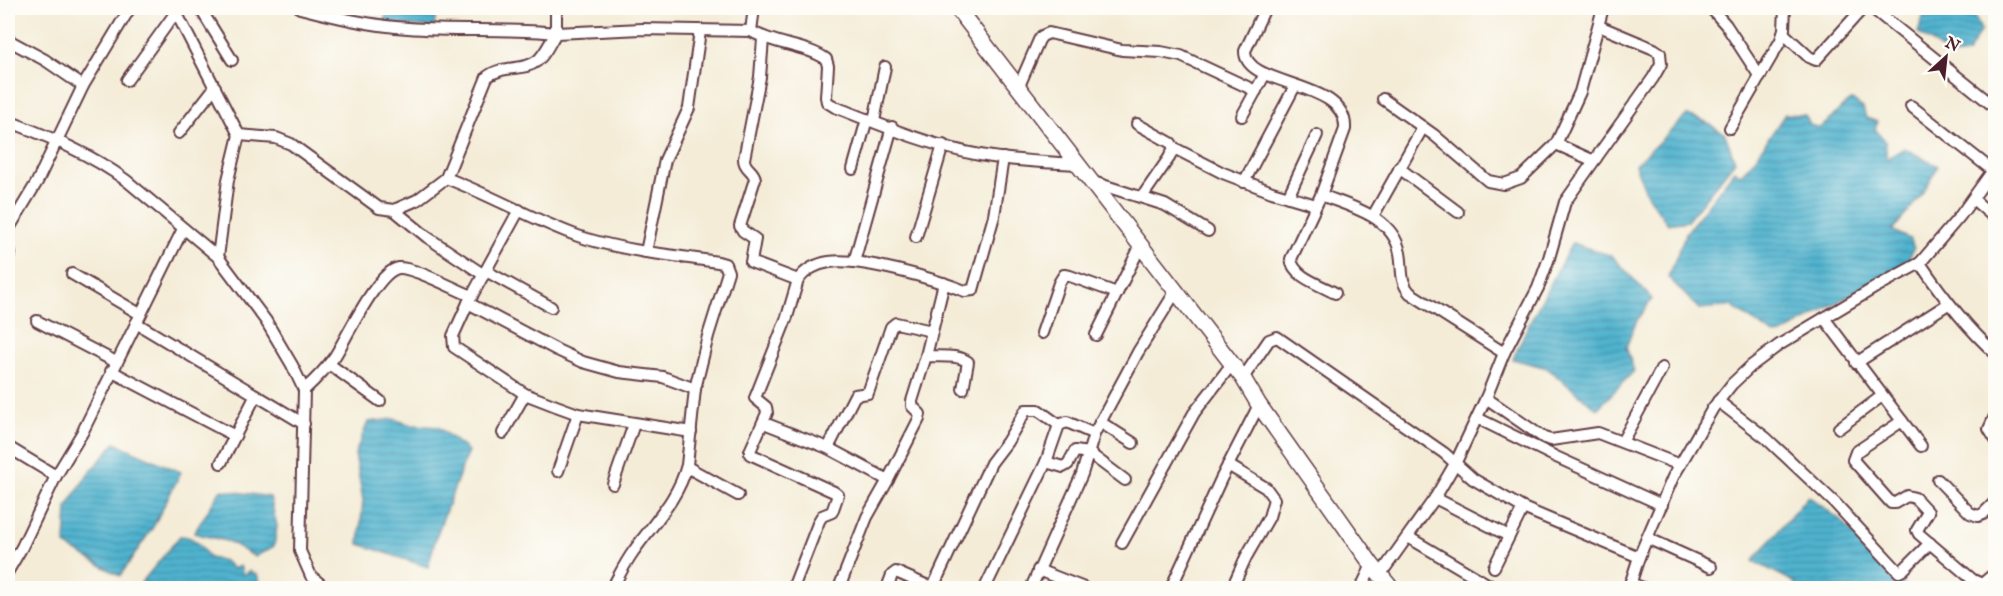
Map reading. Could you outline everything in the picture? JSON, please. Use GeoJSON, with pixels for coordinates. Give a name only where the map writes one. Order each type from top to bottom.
{"type":"FeatureCollection","features":[{"type":"Feature","properties":{"kind":"main road"},"geometry":{"type":"LineString","coordinates":[[957,8],[1243,378],[1259,405],[1391,588]]}},
{"type":"Feature","properties":{"kind":"street"},"geometry":{"type":"LineString","coordinates":[[8,230],[37,182],[83,86],[130,8]]}},
{"type":"Feature","properties":{"kind":"street"},"geometry":{"type":"LineString","coordinates":[[200,8],[232,60]]}},
{"type":"Feature","properties":{"kind":"street"},"geometry":{"type":"LineString","coordinates":[[300,8],[350,20],[407,28],[526,30],[555,33],[642,29],[751,32],[763,39],[815,53],[826,59],[828,66],[826,97],[827,102],[835,107],[943,145],[977,154],[1076,164]]}},
{"type":"Feature","properties":{"kind":"street"},"geometry":{"type":"LineString","coordinates":[[239,135],[276,138],[291,144],[371,204],[379,208],[394,210],[417,200],[446,178],[487,77],[503,68],[535,63],[540,59],[555,33],[556,8]]}},
{"type":"Feature","properties":{"kind":"street"},"geometry":{"type":"LineString","coordinates":[[751,32],[754,8]]}},
{"type":"Feature","properties":{"kind":"street"},"geometry":{"type":"LineString","coordinates":[[1265,8],[1245,51],[1248,62],[1265,74],[1329,99],[1338,106],[1345,122],[1319,200],[1294,251],[1292,264],[1301,275],[1335,292]]}},
{"type":"Feature","properties":{"kind":"street"},"geometry":{"type":"LineString","coordinates":[[1383,99],[1423,127],[1488,181],[1512,182],[1521,178],[1556,144],[1580,92],[1603,8]]}},
{"type":"Feature","properties":{"kind":"street"},"geometry":{"type":"LineString","coordinates":[[1711,8],[1726,25],[1760,77]]}},
{"type":"Feature","properties":{"kind":"street"},"geometry":{"type":"LineString","coordinates":[[1731,128],[1783,33],[1785,8]]}},
{"type":"Feature","properties":{"kind":"street"},"geometry":{"type":"LineString","coordinates":[[1783,33],[1809,57],[1816,60],[1863,8]]}},
{"type":"Feature","properties":{"kind":"street"},"geometry":{"type":"LineString","coordinates":[[1872,8],[1995,108]]}},
{"type":"Feature","properties":{"kind":"street"},"geometry":{"type":"LineString","coordinates":[[127,80],[178,10],[239,135],[228,180],[218,257]]}},
{"type":"Feature","properties":{"kind":"street"},"geometry":{"type":"LineString","coordinates":[[1361,588],[1408,537],[1456,462],[1504,354],[1538,288],[1565,202],[1653,78],[1662,59],[1660,53],[1654,49],[1599,26]]}},
{"type":"Feature","properties":{"kind":"street"},"geometry":{"type":"LineString","coordinates":[[646,252],[665,160],[689,108],[700,31]]}},
{"type":"Feature","properties":{"kind":"street"},"geometry":{"type":"LineString","coordinates":[[1019,86],[1039,40],[1049,33],[1122,51],[1161,52],[1181,56],[1256,91]]}},
{"type":"Feature","properties":{"kind":"street"},"geometry":{"type":"LineString","coordinates":[[763,39],[759,77],[744,159],[745,165],[754,174],[755,179],[740,229],[755,239],[751,262],[798,279]]}},
{"type":"Feature","properties":{"kind":"street"},"geometry":{"type":"LineString","coordinates":[[8,40],[45,60],[83,86]]}},
{"type":"Feature","properties":{"kind":"street"},"geometry":{"type":"LineString","coordinates":[[853,169],[885,67]]}},
{"type":"Feature","properties":{"kind":"street"},"geometry":{"type":"LineString","coordinates":[[1242,117],[1265,74]]}},
{"type":"Feature","properties":{"kind":"street"},"geometry":{"type":"LineString","coordinates":[[1244,182],[1295,86]]}},
{"type":"Feature","properties":{"kind":"street"},"geometry":{"type":"LineString","coordinates":[[179,133],[215,87]]}},
{"type":"Feature","properties":{"kind":"street"},"geometry":{"type":"LineString","coordinates":[[1643,588],[1630,586],[1647,538],[1680,465],[1731,384],[1779,345],[1920,264],[1973,199],[1994,168],[1911,105]]}},
{"type":"Feature","properties":{"kind":"street"},"geometry":{"type":"LineString","coordinates":[[8,122],[58,140],[114,171],[218,257],[280,343],[304,390],[300,551],[311,576],[325,588]]}},
{"type":"Feature","properties":{"kind":"street"},"geometry":{"type":"LineString","coordinates":[[1137,124],[1171,143],[1174,148],[1244,182],[1288,197],[1319,200],[1372,216],[1385,224],[1397,241],[1402,280],[1410,293],[1504,354]]}},
{"type":"Feature","properties":{"kind":"street"},"geometry":{"type":"LineString","coordinates":[[854,262],[892,127]]}},
{"type":"Feature","properties":{"kind":"street"},"geometry":{"type":"LineString","coordinates":[[1372,216],[1423,127]]}},
{"type":"Feature","properties":{"kind":"street"},"geometry":{"type":"LineString","coordinates":[[1288,197],[1317,135]]}},
{"type":"Feature","properties":{"kind":"street"},"geometry":{"type":"LineString","coordinates":[[1556,144],[1586,159],[1596,158]]}},
{"type":"Feature","properties":{"kind":"street"},"geometry":{"type":"LineString","coordinates":[[916,237],[943,145]]}},
{"type":"Feature","properties":{"kind":"street"},"geometry":{"type":"LineString","coordinates":[[1142,197],[1174,148]]}},
{"type":"Feature","properties":{"kind":"street"},"geometry":{"type":"LineString","coordinates":[[794,588],[819,520],[822,516],[832,512],[838,495],[750,454],[750,451],[764,423],[767,410],[755,398],[787,317],[798,279],[805,271],[822,264],[854,262],[944,283],[965,291],[973,290],[993,216],[1003,158]]}},
{"type":"Feature","properties":{"kind":"street"},"geometry":{"type":"LineString","coordinates":[[1399,168],[1458,212]]}},
{"type":"Feature","properties":{"kind":"street"},"geometry":{"type":"LineString","coordinates":[[446,178],[577,235],[616,247],[718,262],[725,264],[728,268],[695,389],[687,467],[672,499],[633,552],[612,588]]}},
{"type":"Feature","properties":{"kind":"street"},"geometry":{"type":"LineString","coordinates":[[1093,182],[1173,209],[1209,231]]}},
{"type":"Feature","properties":{"kind":"street"},"geometry":{"type":"LineString","coordinates":[[1973,199],[1995,219]]}},
{"type":"Feature","properties":{"kind":"street"},"geometry":{"type":"LineString","coordinates":[[394,210],[427,237],[485,273],[551,307]]}},
{"type":"Feature","properties":{"kind":"street"},"geometry":{"type":"LineString","coordinates":[[519,210],[470,299],[453,336],[454,347],[525,394],[578,414],[691,432]]}},
{"type":"Feature","properties":{"kind":"street"},"geometry":{"type":"LineString","coordinates":[[8,572],[56,476],[82,433],[183,229]]}},
{"type":"Feature","properties":{"kind":"street"},"geometry":{"type":"LineString","coordinates":[[8,243],[10,253],[8,258]]}},
{"type":"Feature","properties":{"kind":"street"},"geometry":{"type":"LineString","coordinates":[[1096,335],[1141,245]]}},
{"type":"Feature","properties":{"kind":"street"},"geometry":{"type":"LineString","coordinates":[[1920,264],[1948,304],[1995,354]]}},
{"type":"Feature","properties":{"kind":"street"},"geometry":{"type":"LineString","coordinates":[[304,390],[323,373],[384,276],[391,270],[400,268],[413,271],[470,299],[557,350],[583,362],[619,372],[663,377],[695,389]]}},
{"type":"Feature","properties":{"kind":"street"},"geometry":{"type":"LineString","coordinates":[[72,274],[138,319],[304,424]]}},
{"type":"Feature","properties":{"kind":"street"},"geometry":{"type":"LineString","coordinates":[[1042,333],[1059,283],[1064,275],[1116,293]]}},
{"type":"Feature","properties":{"kind":"street"},"geometry":{"type":"LineString","coordinates":[[839,588],[867,517],[919,419],[920,414],[912,406],[912,401],[944,283]]}},
{"type":"Feature","properties":{"kind":"street"},"geometry":{"type":"LineString","coordinates":[[1031,588],[1082,474],[1094,434],[1138,352],[1176,291]]}},
{"type":"Feature","properties":{"kind":"street"},"geometry":{"type":"LineString","coordinates":[[1856,363],[1948,304]]}},
{"type":"Feature","properties":{"kind":"street"},"geometry":{"type":"LineString","coordinates":[[1824,318],[1921,446]]}},
{"type":"Feature","properties":{"kind":"street"},"geometry":{"type":"LineString","coordinates":[[37,321],[235,436]]}},
{"type":"Feature","properties":{"kind":"street"},"geometry":{"type":"LineString","coordinates":[[828,448],[855,395],[868,393],[891,327],[896,323],[932,331]]}},
{"type":"Feature","properties":{"kind":"street"},"geometry":{"type":"LineString","coordinates":[[1243,378],[1269,340],[1277,337],[1456,462],[1473,479],[1523,508],[1639,557]]}},
{"type":"Feature","properties":{"kind":"street"},"geometry":{"type":"LineString","coordinates":[[926,356],[960,358],[967,361],[963,389]]}},
{"type":"Feature","properties":{"kind":"street"},"geometry":{"type":"LineString","coordinates":[[329,364],[380,401]]}},
{"type":"Feature","properties":{"kind":"street"},"geometry":{"type":"LineString","coordinates":[[1122,543],[1194,413],[1232,364]]}},
{"type":"Feature","properties":{"kind":"street"},"geometry":{"type":"LineString","coordinates":[[1622,442],[1662,368]]}},
{"type":"Feature","properties":{"kind":"street"},"geometry":{"type":"LineString","coordinates":[[221,463],[256,394]]}},
{"type":"Feature","properties":{"kind":"street"},"geometry":{"type":"LineString","coordinates":[[503,433],[525,394]]}},
{"type":"Feature","properties":{"kind":"street"},"geometry":{"type":"LineString","coordinates":[[1839,428],[1882,396]]}},
{"type":"Feature","properties":{"kind":"street"},"geometry":{"type":"LineString","coordinates":[[1486,398],[1544,438],[1551,440],[1598,433],[1680,465]]}},
{"type":"Feature","properties":{"kind":"street"},"geometry":{"type":"LineString","coordinates":[[1718,402],[1766,438],[1835,503],[1899,572],[1930,543]]}},
{"type":"Feature","properties":{"kind":"street"},"geometry":{"type":"LineString","coordinates":[[1171,588],[1228,465],[1259,405]]}},
{"type":"Feature","properties":{"kind":"street"},"geometry":{"type":"LineString","coordinates":[[887,588],[892,575],[896,572],[928,586],[934,585],[991,463],[1026,410],[1038,410],[1059,425]]}},
{"type":"Feature","properties":{"kind":"street"},"geometry":{"type":"LineString","coordinates":[[558,471],[578,414]]}},
{"type":"Feature","properties":{"kind":"street"},"geometry":{"type":"LineString","coordinates":[[1995,414],[1989,429],[1995,440]]}},
{"type":"Feature","properties":{"kind":"street"},"geometry":{"type":"LineString","coordinates":[[1477,418],[1547,453],[1662,505]]}},
{"type":"Feature","properties":{"kind":"street"},"geometry":{"type":"LineString","coordinates":[[1902,421],[1856,452],[1853,460],[1891,503],[1907,496],[1915,498],[1928,512],[1917,530],[1978,583],[1985,581],[1995,572]]}},
{"type":"Feature","properties":{"kind":"street"},"geometry":{"type":"LineString","coordinates":[[1059,425],[1067,422],[1094,434]]}},
{"type":"Feature","properties":{"kind":"street"},"geometry":{"type":"LineString","coordinates":[[1100,422],[1133,443]]}},
{"type":"Feature","properties":{"kind":"street"},"geometry":{"type":"LineString","coordinates":[[764,423],[828,448],[888,480]]}},
{"type":"Feature","properties":{"kind":"street"},"geometry":{"type":"LineString","coordinates":[[613,484],[634,424]]}},
{"type":"Feature","properties":{"kind":"street"},"geometry":{"type":"LineString","coordinates":[[985,588],[1046,462],[1059,425]]}},
{"type":"Feature","properties":{"kind":"street"},"geometry":{"type":"LineString","coordinates":[[8,447],[56,476]]}},
{"type":"Feature","properties":{"kind":"street"},"geometry":{"type":"LineString","coordinates":[[1046,462],[1063,467],[1068,464],[1075,451],[1089,453],[1125,480]]}},
{"type":"Feature","properties":{"kind":"street"},"geometry":{"type":"LineString","coordinates":[[1228,465],[1266,488],[1274,499],[1269,517],[1246,557],[1232,588]]}},
{"type":"Feature","properties":{"kind":"street"},"geometry":{"type":"LineString","coordinates":[[687,467],[738,495]]}},
{"type":"Feature","properties":{"kind":"street"},"geometry":{"type":"LineString","coordinates":[[1938,480],[1975,515],[1983,514],[1995,501]]}},
{"type":"Feature","properties":{"kind":"street"},"geometry":{"type":"LineString","coordinates":[[1435,498],[1509,536]]}},
{"type":"Feature","properties":{"kind":"street"},"geometry":{"type":"LineString","coordinates":[[1494,567],[1523,508]]}},
{"type":"Feature","properties":{"kind":"street"},"geometry":{"type":"LineString","coordinates":[[1408,537],[1494,588]]}},
{"type":"Feature","properties":{"kind":"street"},"geometry":{"type":"LineString","coordinates":[[1647,538],[1711,567]]}},
{"type":"Feature","properties":{"kind":"street"},"geometry":{"type":"LineString","coordinates":[[1038,570],[1057,584],[1084,588]]}},
{"type":"Feature","properties":{"kind":"water"},"geometry":{"type":"Polygon","coordinates":[[[387,8],[437,8],[434,27],[384,24],[387,8]]]}},
{"type":"Feature","properties":{"kind":"water"},"geometry":{"type":"Polygon","coordinates":[[[1926,8],[1971,8],[1981,30],[1967,54],[1952,56],[1918,33],[1926,8]]]}},
{"type":"Feature","properties":{"kind":"water"},"geometry":{"type":"Polygon","coordinates":[[[1852,100],[1863,108],[1866,118],[1878,122],[1875,129],[1885,141],[1887,159],[1904,148],[1938,166],[1918,200],[1892,230],[1911,240],[1914,249],[1906,263],[1782,334],[1774,335],[1731,306],[1699,309],[1668,277],[1686,233],[1735,170],[1740,175],[1754,160],[1785,114],[1805,115],[1810,125],[1819,128],[1852,100]]]}},
{"type":"Feature","properties":{"kind":"water"},"geometry":{"type":"Polygon","coordinates":[[[1687,115],[1704,121],[1725,134],[1735,161],[1687,221],[1668,224],[1648,197],[1635,165],[1687,115]]]}},
{"type":"Feature","properties":{"kind":"water"},"geometry":{"type":"Polygon","coordinates":[[[1572,243],[1612,256],[1652,299],[1637,320],[1626,347],[1634,371],[1597,409],[1547,368],[1513,359],[1572,243]]]}},
{"type":"Feature","properties":{"kind":"water"},"geometry":{"type":"Polygon","coordinates":[[[394,419],[411,425],[438,427],[468,451],[436,537],[428,567],[359,544],[363,500],[355,454],[368,422],[394,419]]]}},
{"type":"Feature","properties":{"kind":"water"},"geometry":{"type":"Polygon","coordinates":[[[115,443],[181,472],[153,527],[120,576],[65,545],[67,507],[86,477],[115,443]]]}},
{"type":"Feature","properties":{"kind":"water"},"geometry":{"type":"Polygon","coordinates":[[[221,490],[270,497],[277,526],[274,546],[255,557],[230,542],[194,533],[221,490]]]}},
{"type":"Feature","properties":{"kind":"water"},"geometry":{"type":"Polygon","coordinates":[[[1808,496],[1838,518],[1908,588],[1792,588],[1796,583],[1753,561],[1808,496]]]}},
{"type":"Feature","properties":{"kind":"water"},"geometry":{"type":"Polygon","coordinates":[[[180,536],[194,540],[209,558],[225,561],[233,569],[240,566],[243,575],[249,571],[257,575],[265,588],[137,588],[180,536]]]}}]}
